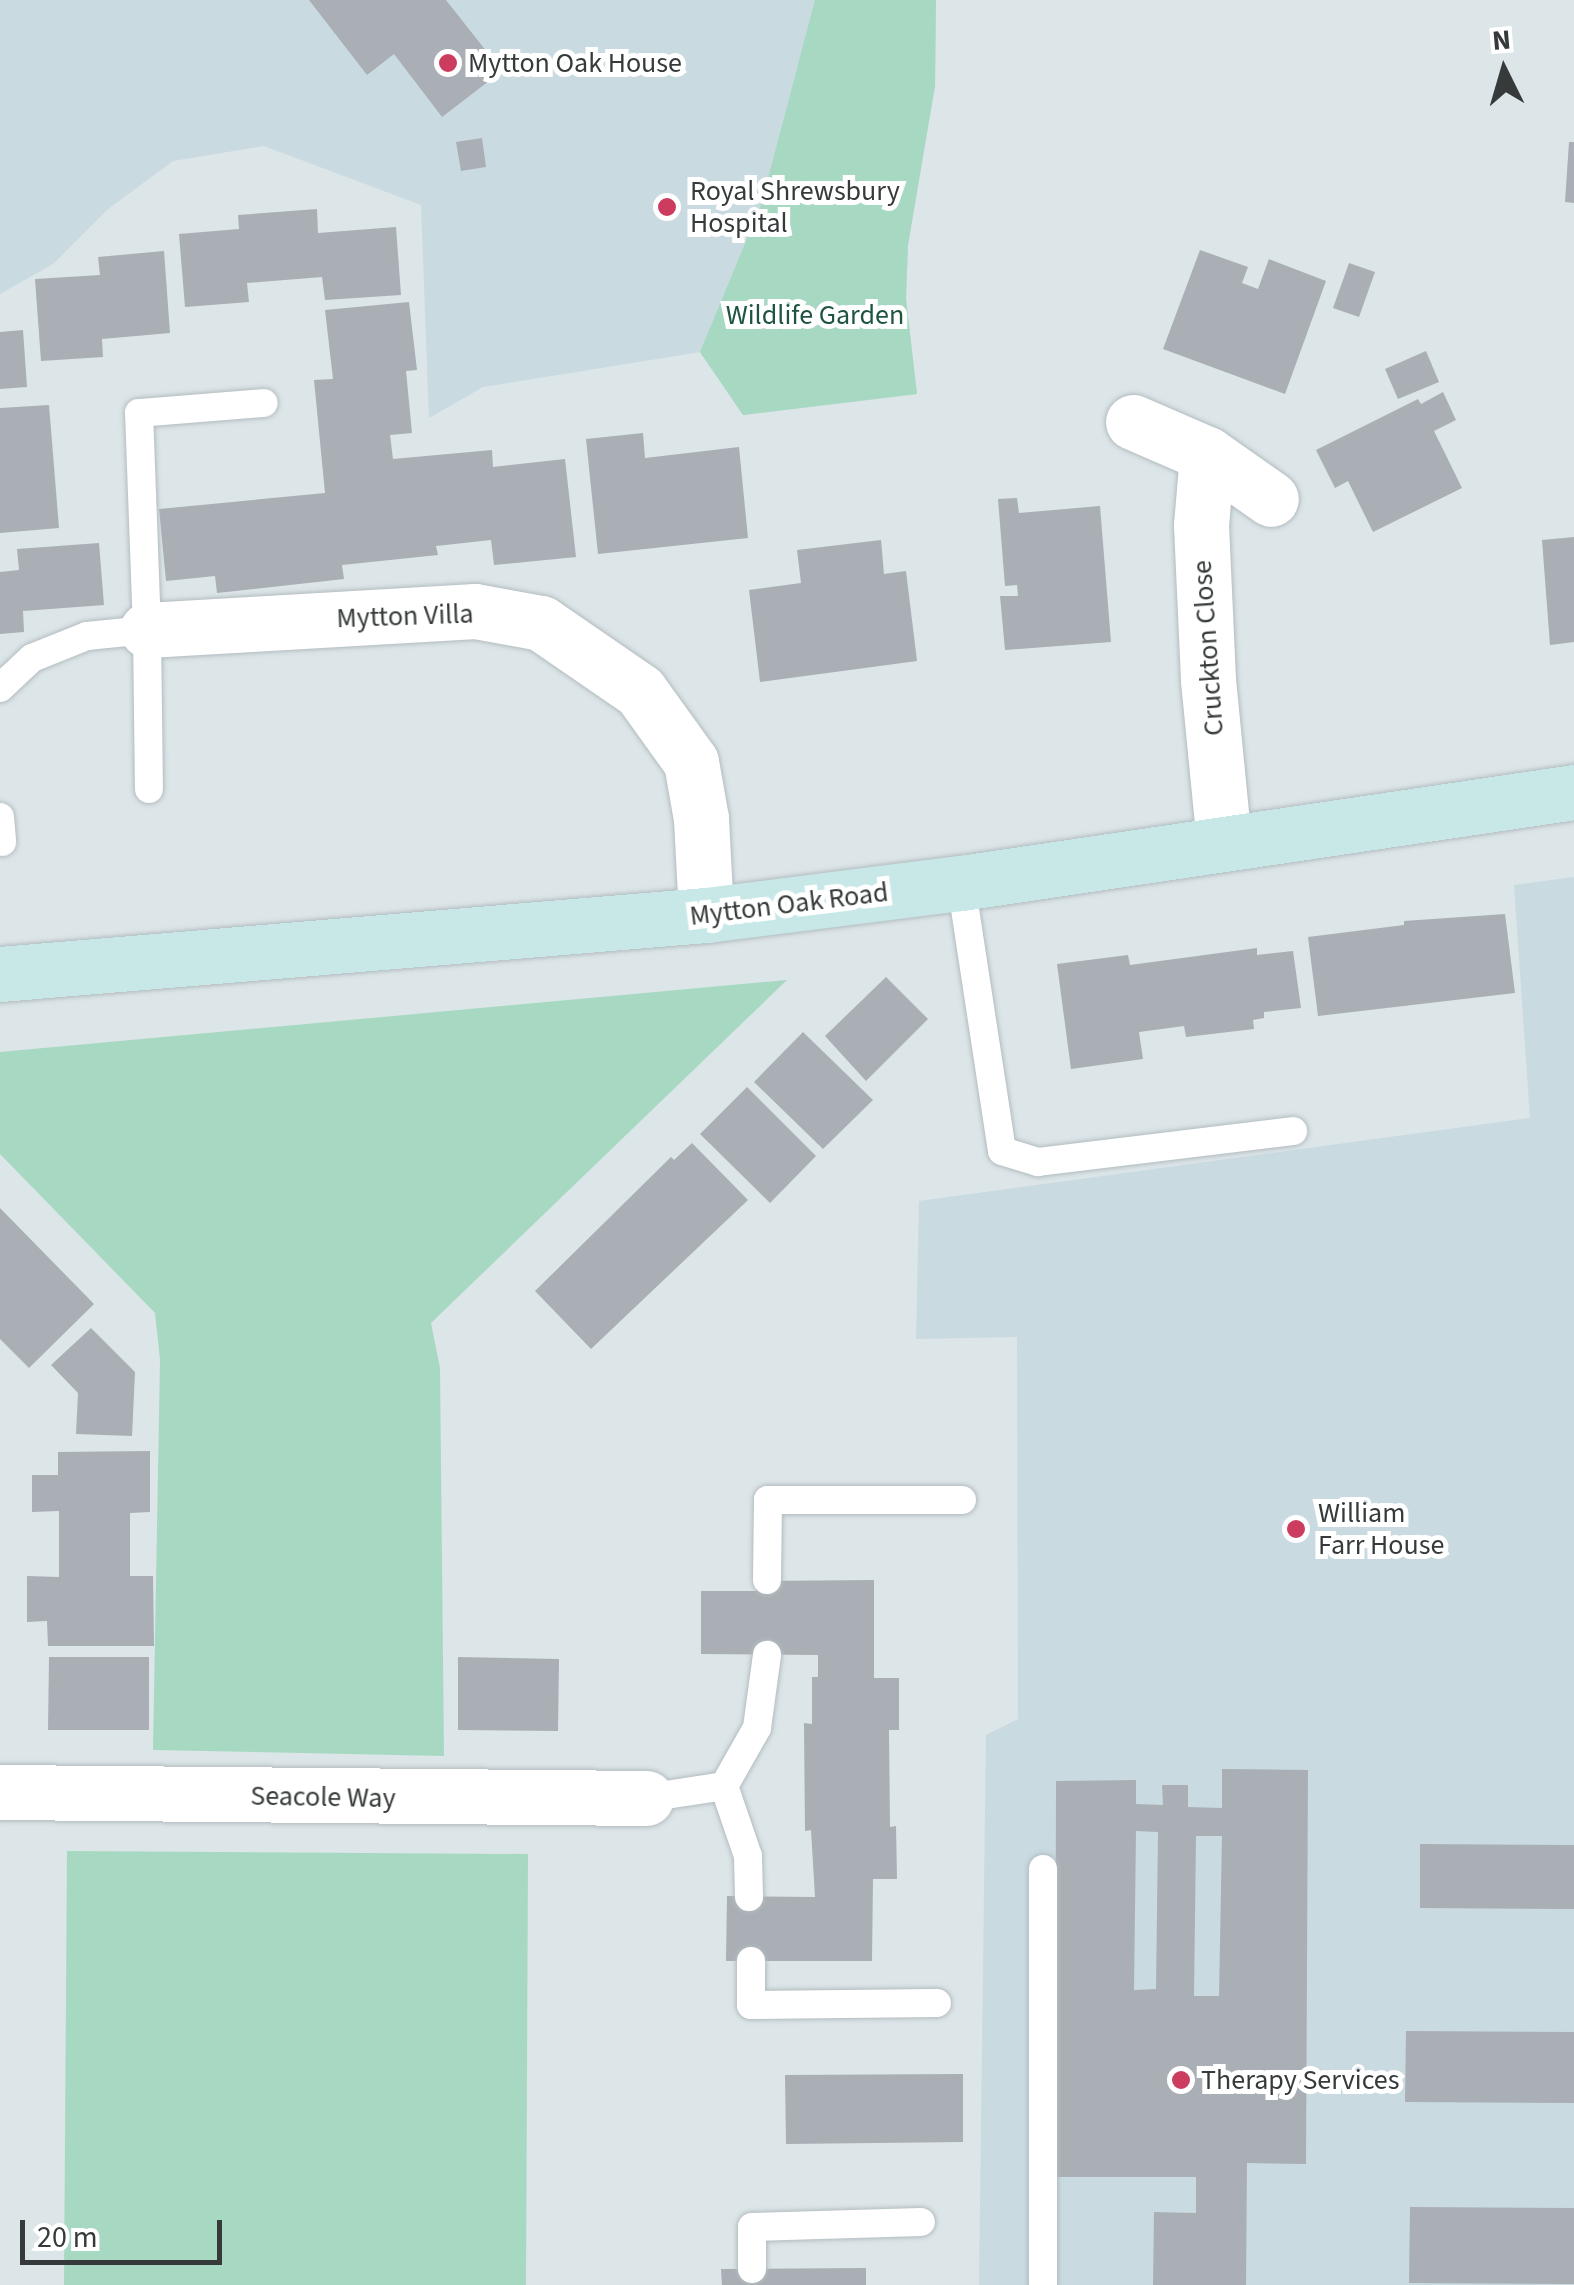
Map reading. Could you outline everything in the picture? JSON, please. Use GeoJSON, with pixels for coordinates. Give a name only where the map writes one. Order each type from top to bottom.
{"type":"FeatureCollection","features":[{"type":"Feature","properties":{"kind":"main road","name":"Mytton Oak Road"},"geometry":{"type":"LineString","coordinates":[[0,974],[706,915],[961,883],[1574,792]]}},
{"type":"Feature","properties":{"kind":"street"},"geometry":{"type":"LineString","coordinates":[[1133,422],[1206,454],[1271,499]]}},
{"type":"Feature","properties":{"kind":"street","name":"Cruckton Close"},"geometry":{"type":"LineString","coordinates":[[1206,454],[1201,524],[1208,680],[1224,843]]}},
{"type":"Feature","properties":{"kind":"street","name":"Mytton Villa"},"geometry":{"type":"LineString","coordinates":[[147,630],[475,611],[541,623],[640,691],[690,762],[701,820],[706,915]]}},
{"type":"Feature","properties":{"kind":"street","name":"Seacole Way"},"geometry":{"type":"LineString","coordinates":[[0,1792],[646,1798]]}},
{"type":"Feature","properties":{"kind":"lane"},"geometry":{"type":"LineString","coordinates":[[150,788],[139,413],[264,403]]}},
{"type":"Feature","properties":{"kind":"lane"},"geometry":{"type":"LineString","coordinates":[[0,688],[32,658],[86,636],[147,630]]}},
{"type":"Feature","properties":{"kind":"lane"},"geometry":{"type":"LineString","coordinates":[[961,883],[1002,1150],[1038,1162],[1292,1131]]}},
{"type":"Feature","properties":{"kind":"lane"},"geometry":{"type":"LineString","coordinates":[[767,1580],[768,1500],[962,1500]]}},
{"type":"Feature","properties":{"kind":"lane"},"geometry":{"type":"LineString","coordinates":[[749,1897],[748,1856],[724,1786],[756,1728],[767,1656]]}},
{"type":"Feature","properties":{"kind":"lane"},"geometry":{"type":"LineString","coordinates":[[646,1798],[724,1786]]}},
{"type":"Feature","properties":{"kind":"lane"},"geometry":{"type":"LineString","coordinates":[[1043,1869],[1043,2285]]}},
{"type":"Feature","properties":{"kind":"lane"},"geometry":{"type":"LineString","coordinates":[[751,1961],[751,2005],[937,2002]]}},
{"type":"Feature","properties":{"kind":"lane"},"geometry":{"type":"LineString","coordinates":[[752,2269],[752,2227],[922,2222]]}},
{"type":"Feature","properties":{"kind":"shaded area","name":"Royal Shrewsbury Hospital"},"geometry":{"type":"Polygon","coordinates":[[[0,0],[936,0],[935,86],[908,245],[906,299],[917,394],[743,415],[700,352],[483,387],[429,418],[421,205],[264,146],[173,161],[108,209],[53,264],[0,294],[0,0]]]}},
{"type":"Feature","properties":{"kind":"shaded area","name":"William Farr House"},"geometry":{"type":"Polygon","coordinates":[[[1574,877],[1574,2285],[979,2285],[986,1735],[1018,1719],[1017,1337],[916,1339],[919,1201],[1530,1118],[1514,885],[1574,877]]]}},
{"type":"Feature","properties":{"kind":"green space","name":"Wildlife Garden"},"geometry":{"type":"Polygon","coordinates":[[[815,0],[936,0],[935,86],[908,245],[906,299],[917,394],[743,415],[700,352],[761,205],[815,0]]]}},
{"type":"Feature","properties":{"kind":"green space"},"geometry":{"type":"Polygon","coordinates":[[[787,980],[431,1323],[440,1368],[444,1756],[153,1750],[160,1360],[155,1313],[0,1154],[0,1052],[787,980]]]}},
{"type":"Feature","properties":{"kind":"green space"},"geometry":{"type":"Polygon","coordinates":[[[67,1851],[528,1854],[526,2285],[64,2285],[67,1851]]]}},
{"type":"Feature","properties":{"kind":"building","name":"Mytton Oak House"},"geometry":{"type":"Polygon","coordinates":[[[309,0],[446,0],[502,71],[442,117],[394,54],[367,75],[309,0]]]}},
{"type":"Feature","properties":{"kind":"building"},"geometry":{"type":"Polygon","coordinates":[[[482,138],[486,167],[461,171],[456,142],[482,138]]]}},
{"type":"Feature","properties":{"kind":"building"},"geometry":{"type":"Polygon","coordinates":[[[1569,142],[1574,142],[1574,203],[1565,202],[1569,142]]]}},
{"type":"Feature","properties":{"kind":"building"},"geometry":{"type":"Polygon","coordinates":[[[317,209],[318,233],[396,227],[401,295],[325,300],[322,277],[247,283],[249,302],[185,307],[179,234],[239,229],[238,215],[317,209]]]}},
{"type":"Feature","properties":{"kind":"building"},"geometry":{"type":"Polygon","coordinates":[[[1200,250],[1248,267],[1242,283],[1258,289],[1269,259],[1326,281],[1285,394],[1163,349],[1200,250]]]}},
{"type":"Feature","properties":{"kind":"building"},"geometry":{"type":"Polygon","coordinates":[[[164,251],[170,333],[102,339],[103,357],[41,361],[35,279],[100,275],[98,257],[164,251]]]}},
{"type":"Feature","properties":{"kind":"building"},"geometry":{"type":"Polygon","coordinates":[[[1349,263],[1375,272],[1359,317],[1333,308],[1349,263]]]}},
{"type":"Feature","properties":{"kind":"building"},"geometry":{"type":"Polygon","coordinates":[[[409,302],[417,370],[406,371],[412,433],[390,435],[393,459],[492,450],[493,467],[565,459],[576,557],[494,565],[491,540],[436,546],[438,555],[342,565],[344,579],[217,593],[215,576],[166,581],[159,509],[325,493],[314,380],[333,379],[325,310],[409,302]]]}},
{"type":"Feature","properties":{"kind":"building"},"geometry":{"type":"Polygon","coordinates":[[[23,330],[27,387],[0,389],[0,332],[23,330]]]}},
{"type":"Feature","properties":{"kind":"building"},"geometry":{"type":"Polygon","coordinates":[[[1426,351],[1439,382],[1398,399],[1385,369],[1426,351]]]}},
{"type":"Feature","properties":{"kind":"building"},"geometry":{"type":"Polygon","coordinates":[[[1443,392],[1456,420],[1434,431],[1462,488],[1373,532],[1348,481],[1335,488],[1316,450],[1418,399],[1421,404],[1443,392]]]}},
{"type":"Feature","properties":{"kind":"building"},"geometry":{"type":"Polygon","coordinates":[[[49,405],[59,528],[0,533],[0,408],[49,405]]]}},
{"type":"Feature","properties":{"kind":"building"},"geometry":{"type":"Polygon","coordinates":[[[643,433],[645,458],[739,447],[748,538],[598,554],[586,439],[643,433]]]}},
{"type":"Feature","properties":{"kind":"building"},"geometry":{"type":"Polygon","coordinates":[[[1017,498],[1019,513],[1100,506],[1111,642],[1005,650],[1000,596],[1018,596],[1017,585],[1005,586],[998,499],[1017,498]]]}},
{"type":"Feature","properties":{"kind":"building"},"geometry":{"type":"Polygon","coordinates":[[[1574,537],[1574,642],[1550,645],[1542,540],[1574,537]]]}},
{"type":"Feature","properties":{"kind":"building"},"geometry":{"type":"Polygon","coordinates":[[[881,540],[884,574],[906,571],[917,661],[760,682],[749,590],[801,583],[797,550],[881,540]]]}},
{"type":"Feature","properties":{"kind":"building"},"geometry":{"type":"Polygon","coordinates":[[[99,543],[104,605],[23,611],[24,632],[0,634],[0,572],[19,570],[17,549],[99,543]]]}},
{"type":"Feature","properties":{"kind":"building"},"geometry":{"type":"Polygon","coordinates":[[[1505,914],[1515,993],[1318,1016],[1308,937],[1404,925],[1404,921],[1505,914]]]}},
{"type":"Feature","properties":{"kind":"building"},"geometry":{"type":"Polygon","coordinates":[[[1257,948],[1257,955],[1293,951],[1301,1008],[1264,1012],[1264,1018],[1253,1020],[1254,1029],[1186,1037],[1184,1026],[1139,1032],[1143,1059],[1071,1069],[1057,964],[1128,955],[1130,965],[1257,948]]]}},
{"type":"Feature","properties":{"kind":"building"},"geometry":{"type":"Polygon","coordinates":[[[886,977],[928,1019],[866,1081],[825,1036],[886,977]]]}},
{"type":"Feature","properties":{"kind":"building"},"geometry":{"type":"Polygon","coordinates":[[[803,1032],[873,1100],[823,1149],[754,1082],[803,1032]]]}},
{"type":"Feature","properties":{"kind":"building"},"geometry":{"type":"Polygon","coordinates":[[[747,1087],[816,1156],[770,1203],[700,1134],[747,1087]]]}},
{"type":"Feature","properties":{"kind":"building"},"geometry":{"type":"Polygon","coordinates":[[[692,1143],[748,1200],[591,1349],[535,1291],[671,1157],[674,1160],[692,1143]]]}},
{"type":"Feature","properties":{"kind":"building"},"geometry":{"type":"Polygon","coordinates":[[[0,1208],[94,1304],[29,1368],[0,1339],[0,1208]]]}},
{"type":"Feature","properties":{"kind":"building"},"geometry":{"type":"Polygon","coordinates":[[[91,1328],[135,1372],[132,1436],[76,1434],[78,1393],[51,1365],[91,1328]]]}},
{"type":"Feature","properties":{"kind":"building"},"geometry":{"type":"Polygon","coordinates":[[[150,1451],[150,1512],[130,1513],[130,1576],[153,1576],[154,1646],[48,1646],[47,1621],[27,1622],[27,1576],[59,1577],[59,1511],[32,1512],[32,1475],[58,1475],[58,1452],[150,1451]]]}},
{"type":"Feature","properties":{"kind":"building"},"geometry":{"type":"Polygon","coordinates":[[[874,1580],[874,1678],[899,1678],[899,1730],[889,1730],[890,1827],[896,1826],[897,1879],[873,1879],[872,1961],[726,1961],[727,1896],[815,1897],[811,1830],[805,1831],[804,1723],[812,1724],[812,1677],[818,1677],[818,1655],[701,1654],[701,1591],[756,1591],[755,1581],[874,1580]]]}},
{"type":"Feature","properties":{"kind":"building"},"geometry":{"type":"Polygon","coordinates":[[[49,1657],[149,1657],[149,1730],[48,1730],[49,1657]]]}},
{"type":"Feature","properties":{"kind":"building"},"geometry":{"type":"Polygon","coordinates":[[[458,1657],[559,1659],[558,1731],[458,1730],[458,1657]]]}},
{"type":"Feature","properties":{"kind":"building","name":"Therapy Services"},"geometry":{"type":"Polygon","coordinates":[[[1222,1769],[1308,1770],[1306,2164],[1247,2163],[1246,2285],[1153,2285],[1154,2212],[1196,2213],[1196,2177],[1055,2177],[1056,1781],[1136,1780],[1136,1804],[1163,1805],[1162,1785],[1188,1785],[1188,1807],[1222,1808],[1222,1769]],[[1136,1831],[1134,1990],[1156,1989],[1158,1832],[1136,1831]],[[1196,1836],[1194,1996],[1219,1996],[1222,1836],[1196,1836]]]}},
{"type":"Feature","properties":{"kind":"building"},"geometry":{"type":"Polygon","coordinates":[[[1420,1844],[1574,1845],[1574,1909],[1420,1908],[1420,1844]]]}},
{"type":"Feature","properties":{"kind":"building"},"geometry":{"type":"Polygon","coordinates":[[[1406,2031],[1574,2032],[1574,2103],[1405,2102],[1406,2031]]]}},
{"type":"Feature","properties":{"kind":"building"},"geometry":{"type":"Polygon","coordinates":[[[963,2074],[963,2142],[786,2144],[785,2075],[963,2074]]]}},
{"type":"Feature","properties":{"kind":"building"},"geometry":{"type":"Polygon","coordinates":[[[1410,2207],[1574,2208],[1574,2284],[1409,2283],[1410,2207]]]}},
{"type":"Feature","properties":{"kind":"building"},"geometry":{"type":"Polygon","coordinates":[[[866,2268],[866,2285],[722,2285],[721,2269],[866,2268]]]}},
{"type":"Feature","properties":{"kind":"place","name":"Mytton Oak House"},"geometry":{"type":"Point","coordinates":[448,63]}},
{"type":"Feature","properties":{"kind":"place","name":"Royal Shrewsbury Hospital"},"geometry":{"type":"Point","coordinates":[667,207]}},
{"type":"Feature","properties":{"kind":"place","name":"William Farr House"},"geometry":{"type":"Point","coordinates":[1296,1529]}},
{"type":"Feature","properties":{"kind":"place","name":"Therapy Services"},"geometry":{"type":"Point","coordinates":[1181,2080]}}]}
